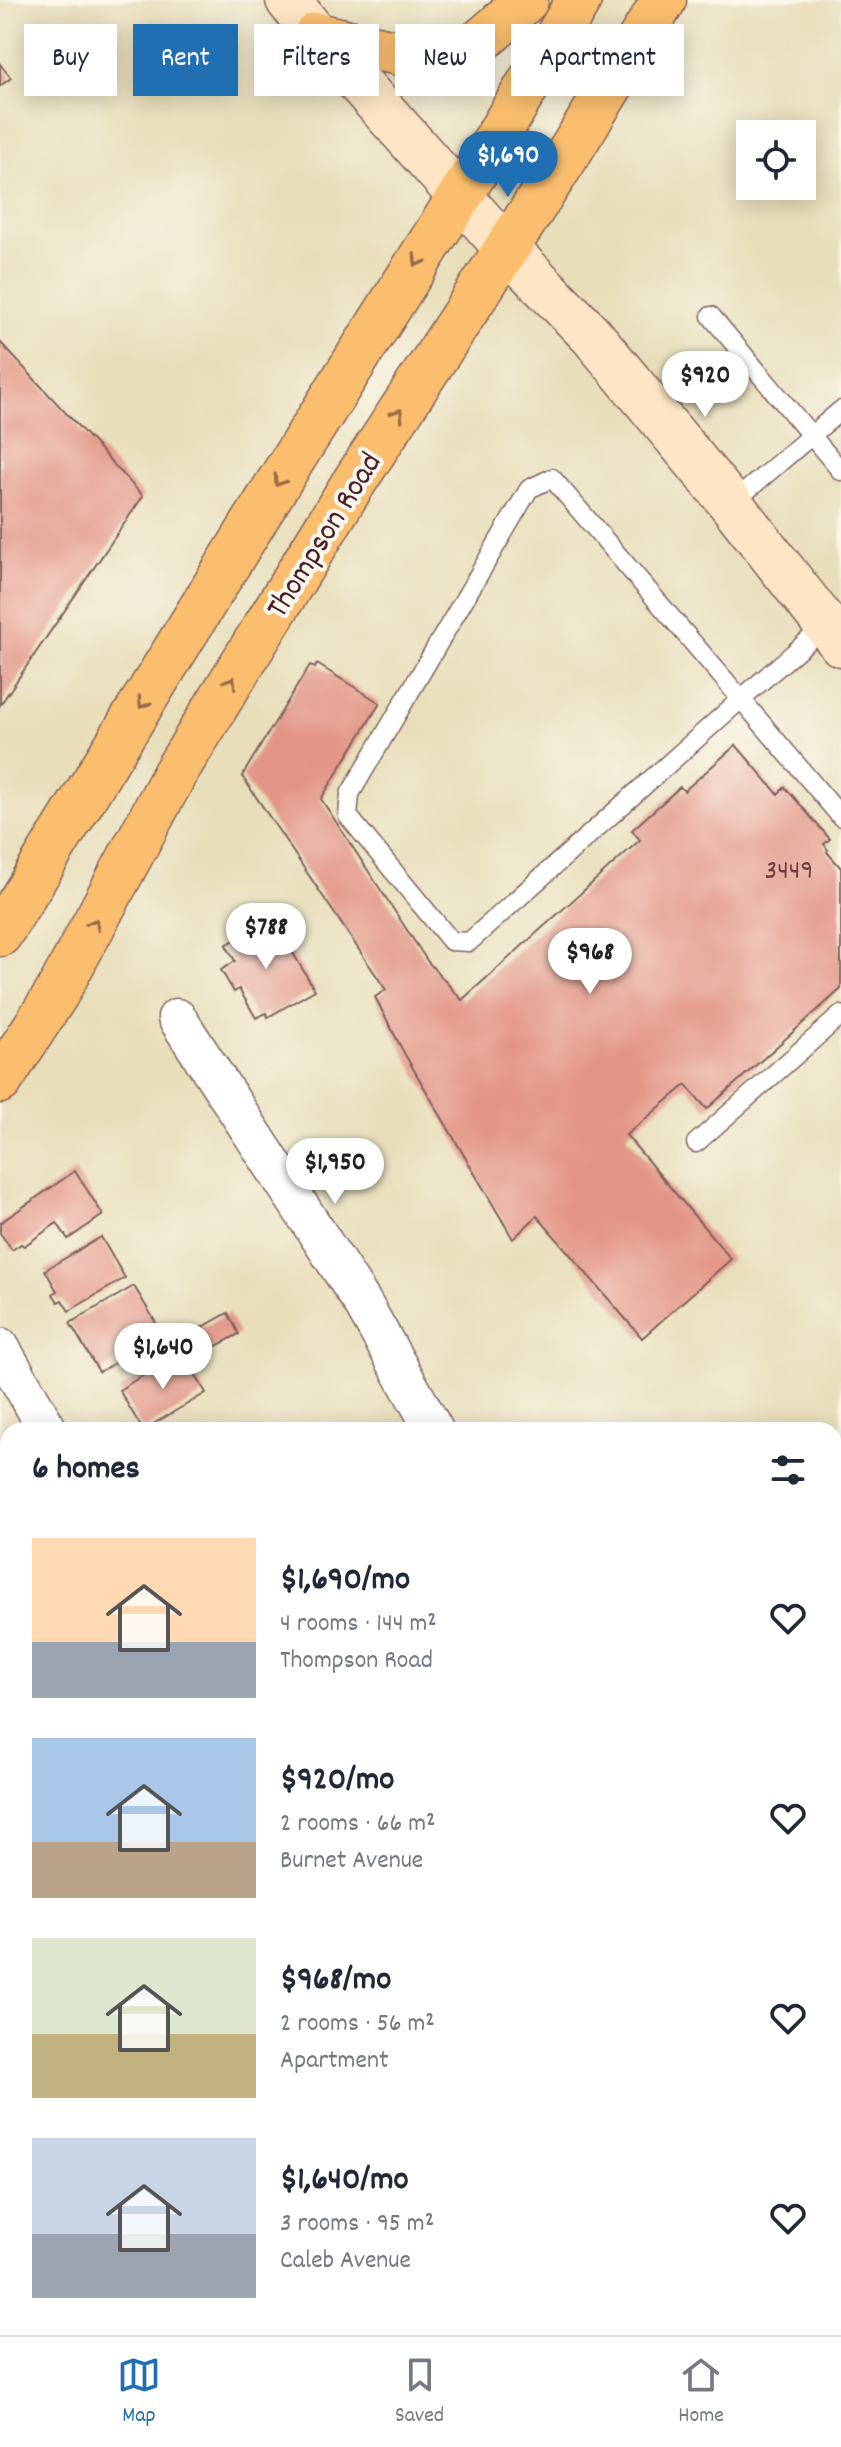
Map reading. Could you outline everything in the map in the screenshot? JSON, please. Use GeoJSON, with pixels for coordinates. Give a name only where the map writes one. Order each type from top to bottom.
{"type":"FeatureCollection","features":[{"type":"Feature","properties":{"kind":"main road"},"geometry":{"type":"LineString","coordinates":[[379,49],[422,58],[438,59],[461,54],[526,0]]}},
{"type":"Feature","properties":{"kind":"main road","name":"Thompson Road"},"geometry":{"type":"LineString","coordinates":[[0,934],[288,467],[486,155],[579,0]]}},
{"type":"Feature","properties":{"kind":"main road","name":"Thompson Road"},"geometry":{"type":"LineString","coordinates":[[0,1081],[57,993],[175,773],[351,487],[507,249],[664,0]]}},
{"type":"Feature","properties":{"kind":"street"},"geometry":{"type":"LineString","coordinates":[[288,0],[307,24]]}},
{"type":"Feature","properties":{"kind":"street"},"geometry":{"type":"LineString","coordinates":[[371,96],[507,249],[592,336],[731,504],[833,634]]}},
{"type":"Feature","properties":{"kind":"street"},"geometry":{"type":"LineString","coordinates":[[177,1018],[362,1302],[430,1422]]}},
{"type":"Feature","properties":{"kind":"street"},"geometry":{"type":"LineString","coordinates":[[0,1347],[43,1422]]}},
{"type":"Feature","properties":{"kind":"lane"},"geometry":{"type":"LineString","coordinates":[[711,316],[841,471]]}},
{"type":"Feature","properties":{"kind":"lane"},"geometry":{"type":"LineString","coordinates":[[731,504],[841,410]]}},
{"type":"Feature","properties":{"kind":"lane"},"geometry":{"type":"LineString","coordinates":[[833,634],[741,699],[469,942],[451,941],[348,816],[350,794],[529,489],[552,478],[741,699],[841,817]]}},
{"type":"Feature","properties":{"kind":"lane"},"geometry":{"type":"LineString","coordinates":[[696,1143],[841,1015]]}},
{"type":"Feature","properties":{"kind":"building"},"geometry":{"type":"Polygon","coordinates":[[[0,64],[11,78],[0,86],[0,64]]]}},
{"type":"Feature","properties":{"kind":"building"},"geometry":{"type":"Polygon","coordinates":[[[0,342],[143,496],[0,705],[0,342]]]}},
{"type":"Feature","properties":{"kind":"building"},"geometry":{"type":"Polygon","coordinates":[[[317,664],[380,703],[321,799],[428,962],[462,1000],[640,840],[632,830],[680,787],[684,791],[736,745],[778,794],[785,787],[830,839],[824,844],[827,852],[841,868],[841,989],[707,1109],[686,1085],[626,1135],[731,1259],[642,1338],[537,1216],[513,1239],[404,1053],[375,997],[386,990],[242,776],[310,665],[315,668],[317,664]]]}},
{"type":"Feature","properties":{"kind":"building"},"geometry":{"type":"Polygon","coordinates":[[[272,918],[315,990],[268,1017],[266,1013],[256,1018],[239,989],[234,992],[221,970],[235,961],[226,945],[272,918]]]}},
{"type":"Feature","properties":{"kind":"building"},"geometry":{"type":"Polygon","coordinates":[[[75,1171],[103,1215],[68,1239],[57,1223],[24,1246],[21,1244],[12,1250],[0,1233],[0,1223],[75,1171]]]}},
{"type":"Feature","properties":{"kind":"building"},"geometry":{"type":"Polygon","coordinates":[[[101,1237],[125,1278],[69,1311],[62,1300],[58,1302],[53,1294],[57,1291],[45,1270],[101,1237]]]}},
{"type":"Feature","properties":{"kind":"building"},"geometry":{"type":"Polygon","coordinates":[[[134,1286],[163,1335],[99,1372],[70,1323],[134,1286]]]}},
{"type":"Feature","properties":{"kind":"building"},"geometry":{"type":"Polygon","coordinates":[[[228,1313],[239,1334],[207,1351],[196,1331],[228,1313]]]}},
{"type":"Feature","properties":{"kind":"building"},"geometry":{"type":"Polygon","coordinates":[[[182,1352],[206,1393],[157,1422],[138,1422],[119,1390],[182,1352]]]}}]}
